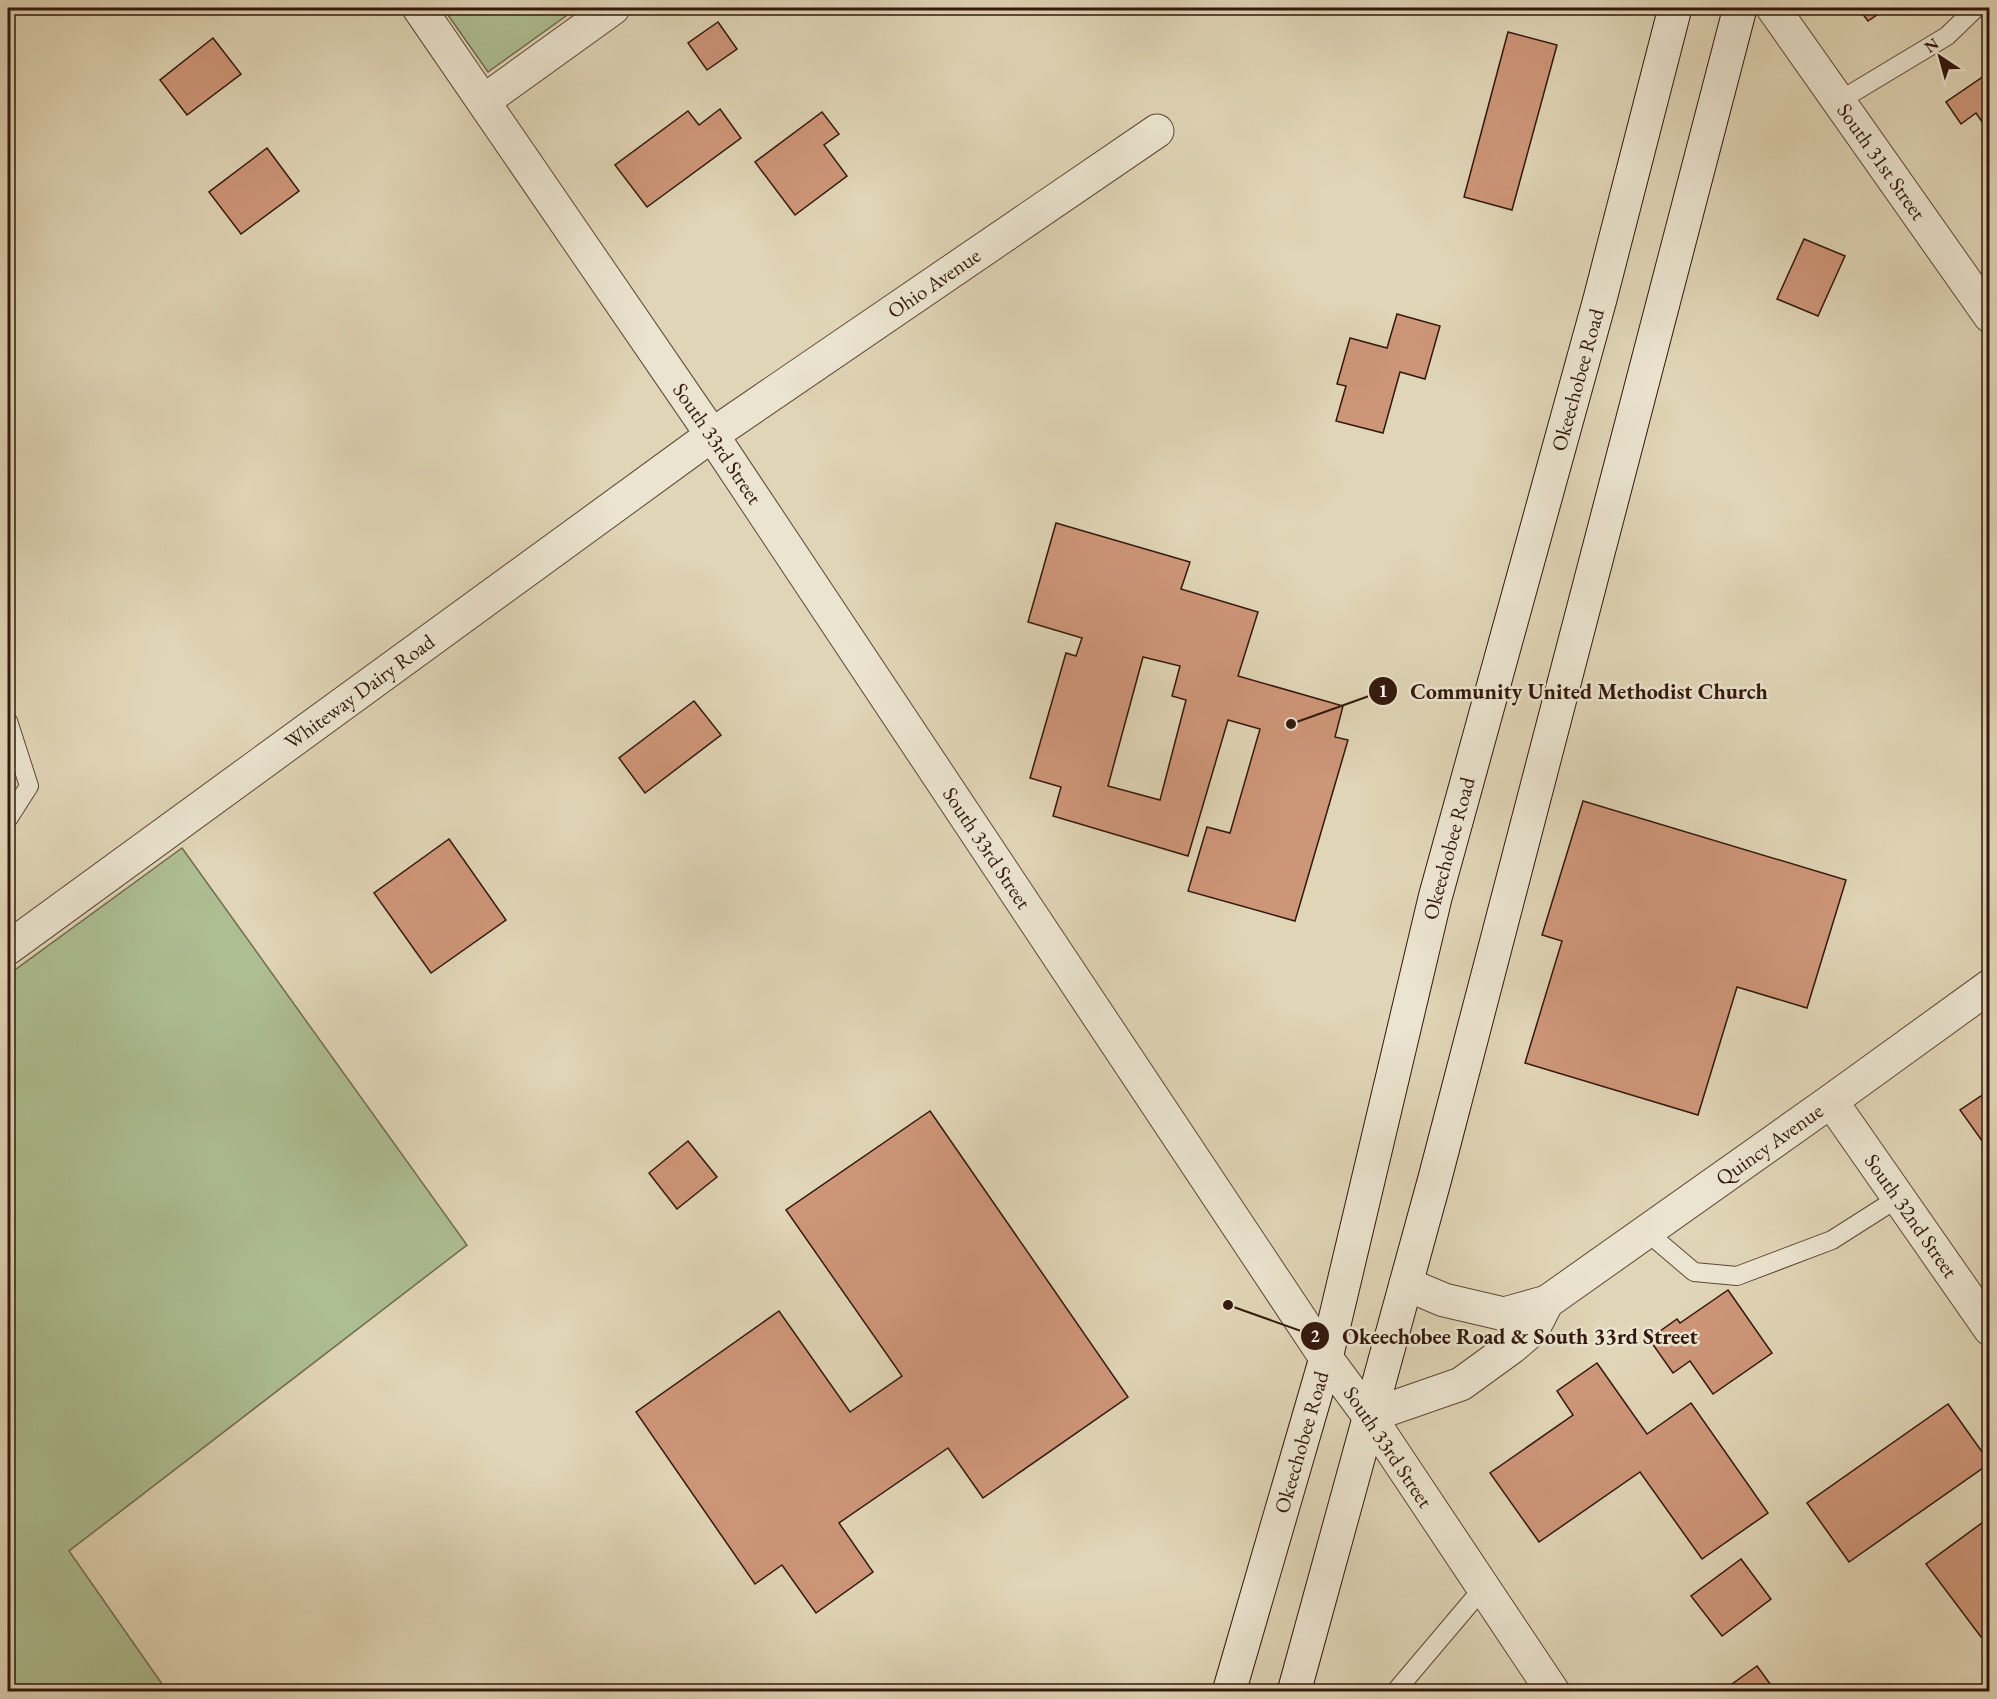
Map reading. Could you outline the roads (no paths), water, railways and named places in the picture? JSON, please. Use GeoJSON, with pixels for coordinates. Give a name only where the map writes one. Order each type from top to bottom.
{"type":"FeatureCollection","features":[{"type":"Feature","properties":{"kind":"street","name":"South 33rd Street"},"geometry":{"type":"LineString","coordinates":[[419,8],[712,435],[1326,1358],[1369,1416],[1553,1692]]}},
{"type":"Feature","properties":{"kind":"street"},"geometry":{"type":"LineString","coordinates":[[484,101],[613,8]]}},
{"type":"Feature","properties":{"kind":"street","name":"Okeechobee Road"},"geometry":{"type":"LineString","coordinates":[[1229,1692],[1326,1358],[1435,898],[1588,343],[1675,8]]}},
{"type":"Feature","properties":{"kind":"street"},"geometry":{"type":"LineString","coordinates":[[1294,1692],[1406,1284],[1740,8]]}},
{"type":"Feature","properties":{"kind":"street","name":"South 31st Street"},"geometry":{"type":"LineString","coordinates":[[1773,8],[1989,316]]}},
{"type":"Feature","properties":{"kind":"street","name":"Ohio Avenue"},"geometry":{"type":"LineString","coordinates":[[712,435],[1157,131]]}},
{"type":"Feature","properties":{"kind":"street","name":"Whiteway Dairy Road"},"geometry":{"type":"LineString","coordinates":[[8,948],[712,435]]}},
{"type":"Feature","properties":{"kind":"street","name":"Quincy Avenue"},"geometry":{"type":"LineString","coordinates":[[1406,1284],[1444,1300],[1504,1314],[1547,1302],[1989,986]]}},
{"type":"Feature","properties":{"kind":"street","name":"South 32nd Street"},"geometry":{"type":"LineString","coordinates":[[1831,1101],[1989,1329]]}},
{"type":"Feature","properties":{"kind":"street","name":"Quincy Avenue"},"geometry":{"type":"LineString","coordinates":[[1369,1416],[1461,1384],[1533,1329],[1547,1302]]}},
{"type":"Feature","properties":{"kind":"lane"},"geometry":{"type":"LineString","coordinates":[[1839,101],[1947,36],[1976,8]]}},
{"type":"Feature","properties":{"kind":"lane"},"geometry":{"type":"LineString","coordinates":[[8,721],[28,786],[8,819]]}},
{"type":"Feature","properties":{"kind":"lane"},"geometry":{"type":"LineString","coordinates":[[1647,1232],[1694,1272],[1737,1276],[1832,1240],[1898,1198]]}},
{"type":"Feature","properties":{"kind":"lane"},"geometry":{"type":"LineString","coordinates":[[1395,1692],[1483,1588]]}},
{"type":"Feature","properties":{"kind":"place","name":"Community United Methodist Church"},"geometry":{"type":"Point","coordinates":[1291,724]}},
{"type":"Feature","properties":{"kind":"place","name":"Okeechobee Road & South 33rd Street"},"geometry":{"type":"Point","coordinates":[1228,1305]}}]}
